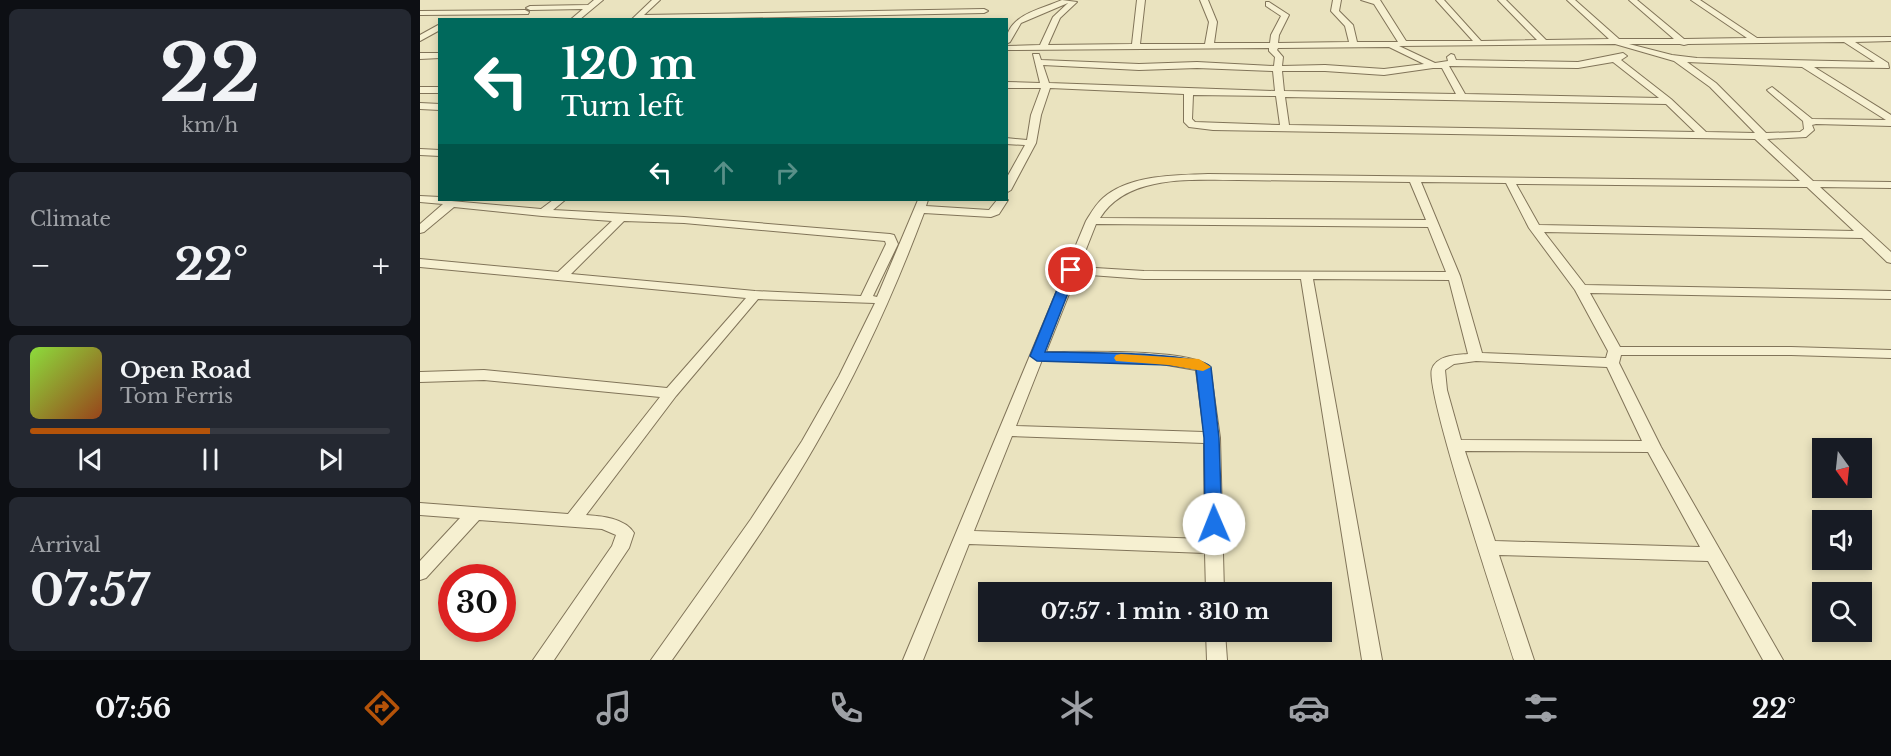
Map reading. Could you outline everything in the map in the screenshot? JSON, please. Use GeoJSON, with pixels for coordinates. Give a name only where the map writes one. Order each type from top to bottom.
{"type":"FeatureCollection","features":[{"type":"Feature","properties":{"kind":"street"},"geometry":{"type":"LineString","coordinates":[[517,18],[541,0]]}},
{"type":"Feature","properties":{"kind":"street"},"geometry":{"type":"LineString","coordinates":[[576,18],[598,0]]}},
{"type":"Feature","properties":{"kind":"street"},"geometry":{"type":"LineString","coordinates":[[636,18],[656,0]]}},
{"type":"Feature","properties":{"kind":"street"},"geometry":{"type":"LineString","coordinates":[[981,18],[992,0]]}},
{"type":"Feature","properties":{"kind":"street"},"geometry":{"type":"LineString","coordinates":[[1008,38],[1018,21],[1068,0]]}},
{"type":"Feature","properties":{"kind":"street"},"geometry":{"type":"LineString","coordinates":[[1008,186],[1031,143],[1036,115],[1047,85],[1036,57],[1058,17],[1075,0]]}},
{"type":"Feature","properties":{"kind":"street"},"geometry":{"type":"LineString","coordinates":[[1136,47],[1140,0]]}},
{"type":"Feature","properties":{"kind":"street"},"geometry":{"type":"LineString","coordinates":[[1204,0],[1213,22],[1209,46]]}},
{"type":"Feature","properties":{"kind":"street"},"geometry":{"type":"LineString","coordinates":[[1337,0],[1335,9],[1349,25],[1353,44]]}},
{"type":"Feature","properties":{"kind":"street"},"geometry":{"type":"LineString","coordinates":[[1365,0],[1377,2],[1404,44]]}},
{"type":"Feature","properties":{"kind":"street"},"geometry":{"type":"LineString","coordinates":[[1440,0],[1479,43]]}},
{"type":"Feature","properties":{"kind":"street"},"geometry":{"type":"LineString","coordinates":[[1502,0],[1544,43]]}},
{"type":"Feature","properties":{"kind":"street"},"geometry":{"type":"LineString","coordinates":[[1570,0],[1624,50],[1619,57]]}},
{"type":"Feature","properties":{"kind":"street"},"geometry":{"type":"LineString","coordinates":[[1633,0],[1698,55],[1693,63]]}},
{"type":"Feature","properties":{"kind":"street"},"geometry":{"type":"LineString","coordinates":[[1695,0],[1767,51],[1799,63],[1891,121]]}},
{"type":"Feature","properties":{"kind":"street"},"geometry":{"type":"LineString","coordinates":[[1269,4],[1285,15],[1275,35],[1274,51],[1279,58],[1277,69],[1285,128]]}},
{"type":"Feature","properties":{"kind":"street"},"geometry":{"type":"LineString","coordinates":[[420,12],[589,7]]}},
{"type":"Feature","properties":{"kind":"street"},"geometry":{"type":"LineString","coordinates":[[636,18],[984,11]]}},
{"type":"Feature","properties":{"kind":"street"},"geometry":{"type":"LineString","coordinates":[[453,18],[461,12]]}},
{"type":"Feature","properties":{"kind":"street"},"geometry":{"type":"LineString","coordinates":[[420,39],[438,27]]}},
{"type":"Feature","properties":{"kind":"street"},"geometry":{"type":"LineString","coordinates":[[1845,39],[1889,67]]}},
{"type":"Feature","properties":{"kind":"street"},"geometry":{"type":"LineString","coordinates":[[1008,48],[1890,40]]}},
{"type":"Feature","properties":{"kind":"street"},"geometry":{"type":"LineString","coordinates":[[1502,43],[1514,64]]}},
{"type":"Feature","properties":{"kind":"street"},"geometry":{"type":"LineString","coordinates":[[1617,43],[1693,63],[1799,63],[1889,67]]}},
{"type":"Feature","properties":{"kind":"street"},"geometry":{"type":"LineString","coordinates":[[1386,44],[1445,65]]}},
{"type":"Feature","properties":{"kind":"street"},"geometry":{"type":"LineString","coordinates":[[1443,44],[1445,65],[1462,97]]}},
{"type":"Feature","properties":{"kind":"street"},"geometry":{"type":"LineString","coordinates":[[1038,62],[1139,67],[1197,65],[1277,69],[1325,68],[1384,72],[1445,65],[1578,64],[1646,51]]}},
{"type":"Feature","properties":{"kind":"street"},"geometry":{"type":"LineString","coordinates":[[420,56],[438,55]]}},
{"type":"Feature","properties":{"kind":"street"},"geometry":{"type":"LineString","coordinates":[[1619,57],[1703,135]]}},
{"type":"Feature","properties":{"kind":"street"},"geometry":{"type":"LineString","coordinates":[[1693,63],[1734,104],[1761,136],[1889,255]]}},
{"type":"Feature","properties":{"kind":"street"},"geometry":{"type":"LineString","coordinates":[[1008,85],[1189,92],[1668,101]]}},
{"type":"Feature","properties":{"kind":"street"},"geometry":{"type":"LineString","coordinates":[[420,90],[438,90]]}},
{"type":"Feature","properties":{"kind":"street"},"geometry":{"type":"LineString","coordinates":[[1772,90],[1810,122],[1891,121]]}},
{"type":"Feature","properties":{"kind":"street"},"geometry":{"type":"LineString","coordinates":[[1189,92],[1186,120],[1192,125],[1761,136],[1803,135],[1809,130],[1806,124],[1810,122]]}},
{"type":"Feature","properties":{"kind":"street"},"geometry":{"type":"LineString","coordinates":[[420,106],[438,107]]}},
{"type":"Feature","properties":{"kind":"street"},"geometry":{"type":"LineString","coordinates":[[1008,141],[1031,143]]}},
{"type":"Feature","properties":{"kind":"street"},"geometry":{"type":"LineString","coordinates":[[420,152],[438,153]]}},
{"type":"Feature","properties":{"kind":"street"},"geometry":{"type":"LineString","coordinates":[[913,660],[964,537],[982,486],[1092,221],[1102,205],[1114,195],[1132,188],[1175,180],[1238,177],[1891,185]]}},
{"type":"Feature","properties":{"kind":"street"},"geometry":{"type":"LineString","coordinates":[[1414,178],[1454,276],[1476,357]]}},
{"type":"Feature","properties":{"kind":"street"},"geometry":{"type":"LineString","coordinates":[[1509,180],[1535,228],[1581,289],[1653,447],[1773,660]]}},
{"type":"Feature","properties":{"kind":"street"},"geometry":{"type":"LineString","coordinates":[[420,199],[542,213],[620,219],[684,220],[890,238],[892,244],[865,300]]}},
{"type":"Feature","properties":{"kind":"street"},"geometry":{"type":"LineString","coordinates":[[542,213],[559,201]]}},
{"type":"Feature","properties":{"kind":"street"},"geometry":{"type":"LineString","coordinates":[[661,660],[789,476],[825,414],[884,301],[922,204],[991,214],[995,212],[1001,201]]}},
{"type":"Feature","properties":{"kind":"street"},"geometry":{"type":"LineString","coordinates":[[420,230],[442,213],[450,203]]}},
{"type":"Feature","properties":{"kind":"street"},"geometry":{"type":"LineString","coordinates":[[561,276],[620,219]]}},
{"type":"Feature","properties":{"kind":"street"},"geometry":{"type":"LineString","coordinates":[[1092,221],[1432,224]]}},
{"type":"Feature","properties":{"kind":"street"},"geometry":{"type":"LineString","coordinates":[[1535,228],[1865,235]]}},
{"type":"Feature","properties":{"kind":"street"},"geometry":{"type":"LineString","coordinates":[[420,263],[755,295],[884,301]]}},
{"type":"Feature","properties":{"kind":"street"},"geometry":{"type":"LineString","coordinates":[[1071,270],[1125,274],[1454,276]]}},
{"type":"Feature","properties":{"kind":"street"},"geometry":{"type":"LineString","coordinates":[[1306,274],[1324,370],[1353,561],[1372,660]]}},
{"type":"Feature","properties":{"kind":"street"},"geometry":{"type":"LineString","coordinates":[[1581,289],[1891,295]]}},
{"type":"Feature","properties":{"kind":"street"},"geometry":{"type":"LineString","coordinates":[[573,520],[671,393],[755,295]]}},
{"type":"Feature","properties":{"kind":"street"},"geometry":{"type":"LineString","coordinates":[[1524,660],[1455,445],[1440,390],[1438,370],[1442,364],[1451,360],[1476,357],[1613,357],[1791,351],[1891,354]]}},
{"type":"Feature","properties":{"kind":"street"},"geometry":{"type":"LineString","coordinates":[[1037,356],[1168,360],[1199,364],[1206,372],[1212,438],[1215,582]]}},
{"type":"Feature","properties":{"kind":"street"},"geometry":{"type":"LineString","coordinates":[[420,377],[484,375],[671,393]]}},
{"type":"Feature","properties":{"kind":"street"},"geometry":{"type":"LineString","coordinates":[[1006,431],[1212,438]]}},
{"type":"Feature","properties":{"kind":"street"},"geometry":{"type":"LineString","coordinates":[[1455,445],[1653,447]]}},
{"type":"Feature","properties":{"kind":"street"},"geometry":{"type":"LineString","coordinates":[[420,509],[473,515],[603,523],[625,533],[620,548],[543,660]]}},
{"type":"Feature","properties":{"kind":"street"},"geometry":{"type":"LineString","coordinates":[[420,573],[473,515]]}},
{"type":"Feature","properties":{"kind":"street"},"geometry":{"type":"LineString","coordinates":[[964,537],[1214,546]]}},
{"type":"Feature","properties":{"kind":"street"},"geometry":{"type":"LineString","coordinates":[[1489,548],[1714,554]]}},
{"type":"Feature","properties":{"kind":"street"},"geometry":{"type":"LineString","coordinates":[[1216,642],[1217,660]]}},
{"type":"Feature","properties":{"kind":"slow traffic"},"geometry":{"type":"LineString","coordinates":[[1121,358],[1168,360],[1199,364],[1203,367]]}},
{"type":"Feature","properties":{"kind":"route"},"geometry":{"type":"LineString","coordinates":[[1071,270],[1037,356],[1168,360],[1199,364],[1203,367],[1206,372],[1212,438],[1214,524]]}}]}
